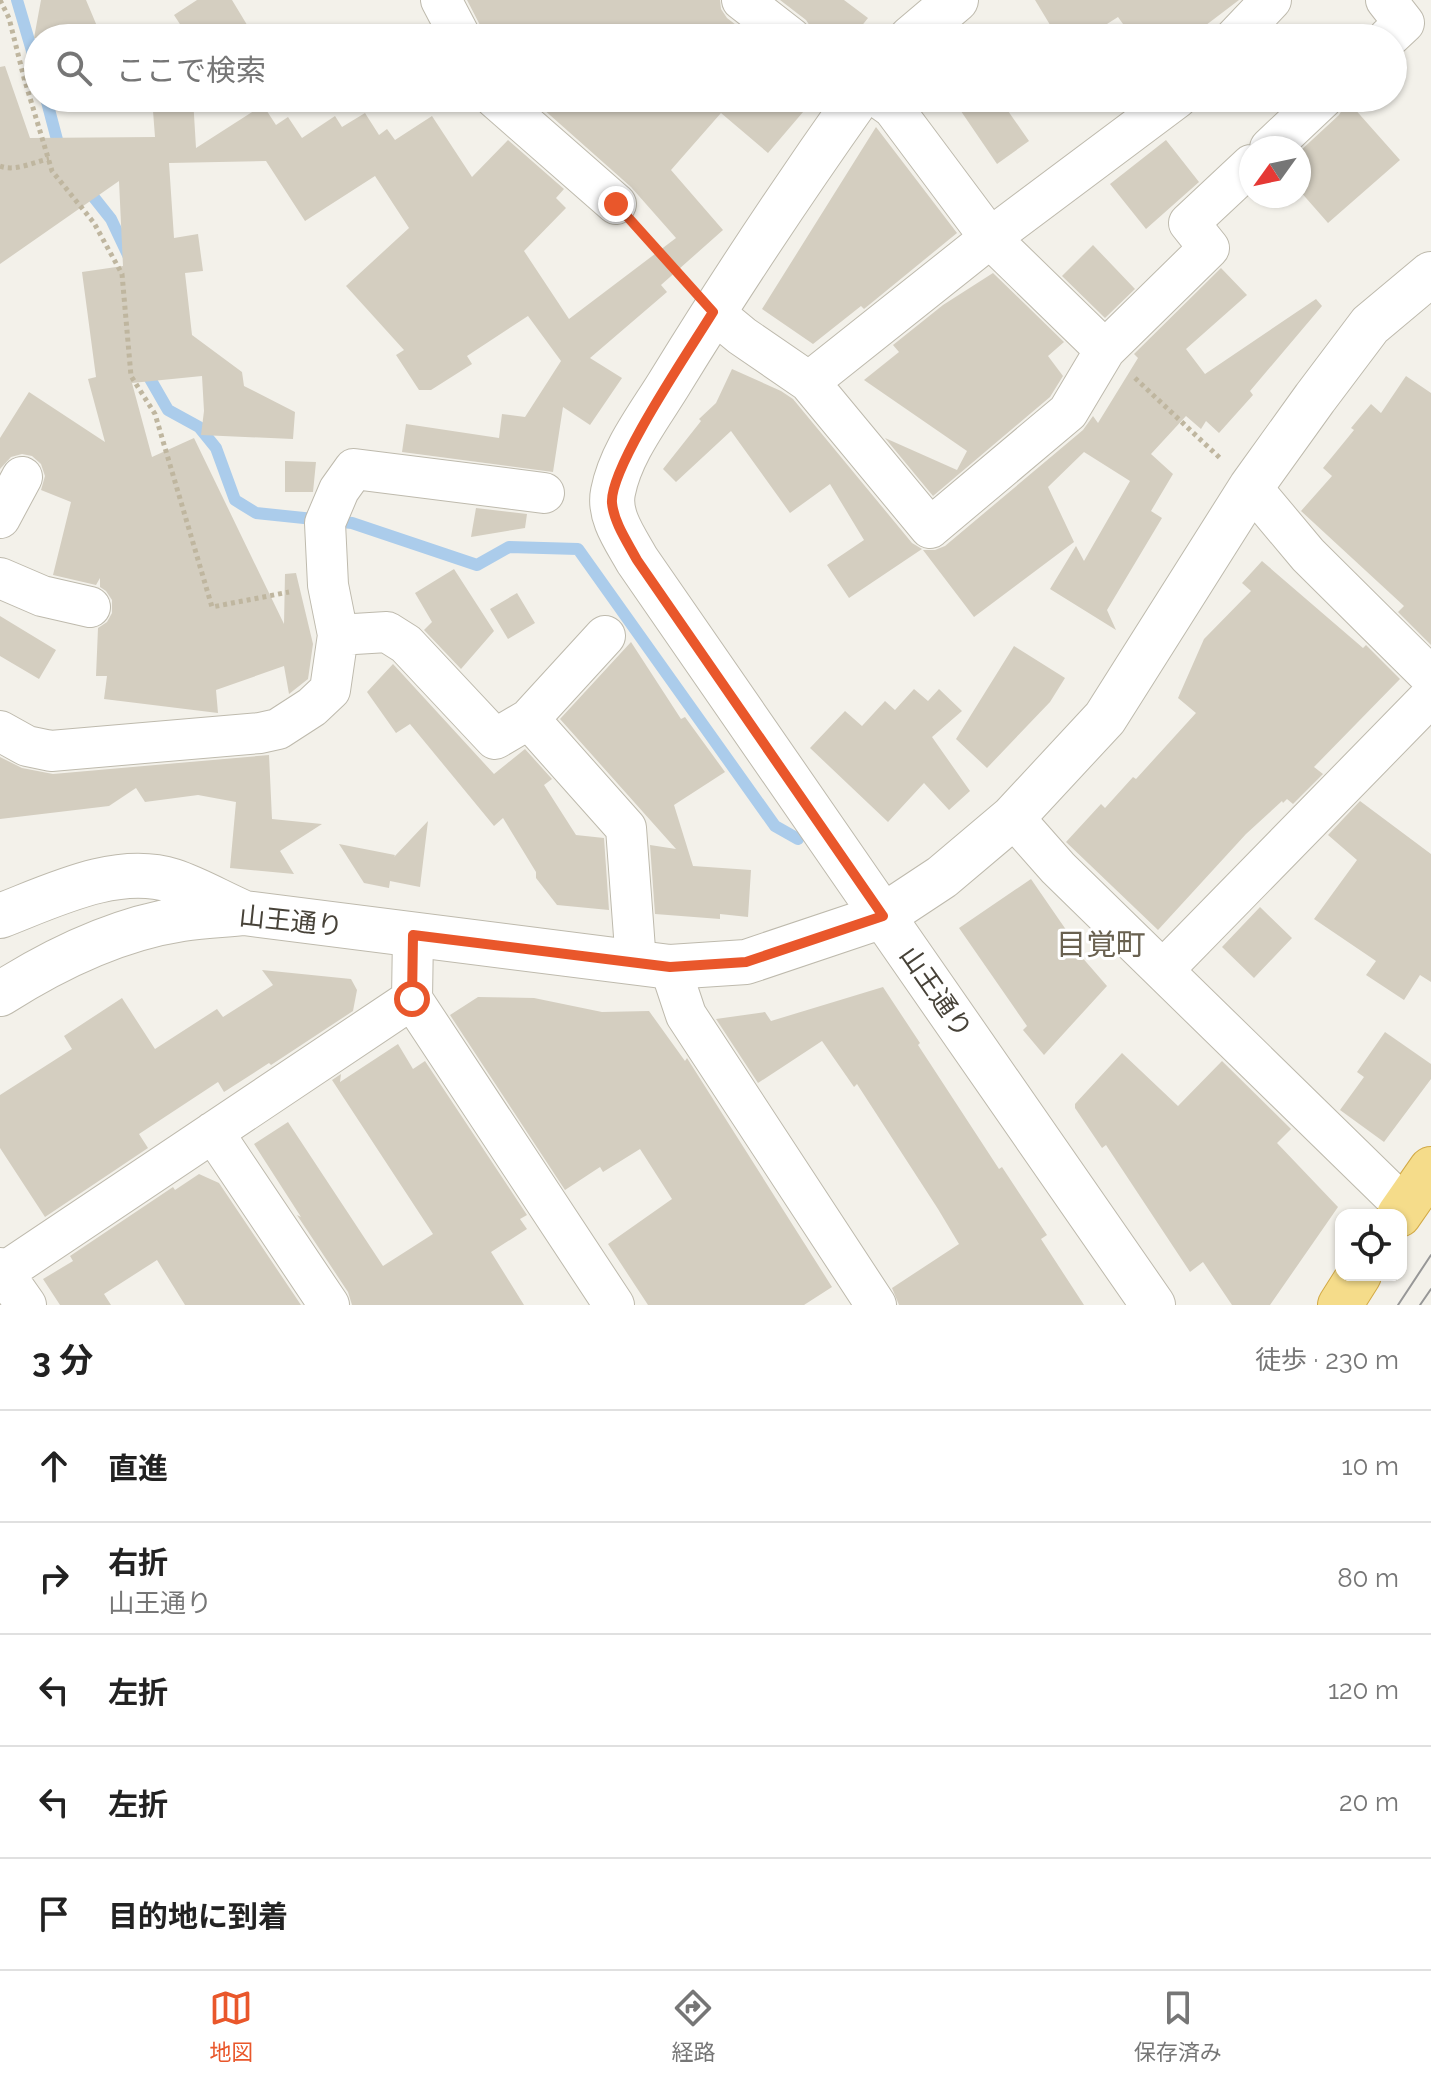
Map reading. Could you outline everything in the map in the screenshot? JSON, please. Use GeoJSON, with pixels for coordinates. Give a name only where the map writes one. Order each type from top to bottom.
{"type":"FeatureCollection","features":[{"type":"Feature","properties":{"kind":"highway"},"geometry":{"type":"LineString","coordinates":[[1403,1209],[1431,1169]]}},
{"type":"Feature","properties":{"kind":"highway"},"geometry":{"type":"LineString","coordinates":[[1340,1305],[1355,1281]]}},
{"type":"Feature","properties":{"kind":"street"},"geometry":{"type":"LineString","coordinates":[[441,0],[454,24]]}},
{"type":"Feature","properties":{"kind":"street"},"geometry":{"type":"LineString","coordinates":[[742,0],[773,24]]}},
{"type":"Feature","properties":{"kind":"street"},"geometry":{"type":"LineString","coordinates":[[928,24],[956,0]]}},
{"type":"Feature","properties":{"kind":"street"},"geometry":{"type":"LineString","coordinates":[[1248,24],[1271,0]]}},
{"type":"Feature","properties":{"kind":"street"},"geometry":{"type":"LineString","coordinates":[[1386,0],[1403,24]]}},
{"type":"Feature","properties":{"kind":"street"},"geometry":{"type":"LineString","coordinates":[[511,112],[616,204]]}},
{"type":"Feature","properties":{"kind":"street"},"geometry":{"type":"LineString","coordinates":[[849,112],[713,312],[628,451],[613,492],[612,505],[620,529],[637,560],[883,916],[942,877],[1013,817],[1105,718],[1251,487],[1370,325],[1431,274]]}},
{"type":"Feature","properties":{"kind":"street"},"geometry":{"type":"LineString","coordinates":[[896,112],[990,238],[1105,350]]}},
{"type":"Feature","properties":{"kind":"street"},"geometry":{"type":"LineString","coordinates":[[809,382],[990,238],[1158,112]]}},
{"type":"Feature","properties":{"kind":"street"},"geometry":{"type":"LineString","coordinates":[[1283,136],[1308,112]]}},
{"type":"Feature","properties":{"kind":"street"},"geometry":{"type":"LineString","coordinates":[[713,312],[809,382],[930,528],[1068,412],[1105,350],[1209,248],[1189,223],[1239,176]]}},
{"type":"Feature","properties":{"kind":"street"},"geometry":{"type":"LineString","coordinates":[[0,731],[27,746],[51,751],[278,729],[312,707],[330,690],[338,635],[328,585],[325,523],[339,490],[354,469],[544,493]]}},
{"type":"Feature","properties":{"kind":"street"},"geometry":{"type":"LineString","coordinates":[[0,518],[22,477]]}},
{"type":"Feature","properties":{"kind":"street"},"geometry":{"type":"LineString","coordinates":[[1251,487],[1308,555],[1431,677]]}},
{"type":"Feature","properties":{"kind":"street"},"geometry":{"type":"LineString","coordinates":[[0,578],[42,596],[90,607]]}},
{"type":"Feature","properties":{"kind":"street"},"geometry":{"type":"LineString","coordinates":[[338,635],[387,632],[406,644],[495,739],[529,719],[605,636]]}},
{"type":"Feature","properties":{"kind":"street"},"geometry":{"type":"LineString","coordinates":[[1163,970],[1431,696]]}},
{"type":"Feature","properties":{"kind":"street"},"geometry":{"type":"LineString","coordinates":[[529,719],[626,828],[653,965],[876,1305]]}},
{"type":"Feature","properties":{"kind":"street"},"geometry":{"type":"LineString","coordinates":[[1013,817],[1058,868],[1400,1209]]}},
{"type":"Feature","properties":{"kind":"street"},"geometry":{"type":"LineString","coordinates":[[0,916],[113,876],[144,876],[173,881],[244,913]]}},
{"type":"Feature","properties":{"kind":"street","name":"山王通り"},"geometry":{"type":"LineString","coordinates":[[0,994],[38,970],[87,947],[180,919],[244,913],[653,965],[746,962],[883,916],[1153,1305]]}},
{"type":"Feature","properties":{"kind":"street"},"geometry":{"type":"LineString","coordinates":[[413,935],[412,999],[614,1305]]}},
{"type":"Feature","properties":{"kind":"street"},"geometry":{"type":"LineString","coordinates":[[26,1305],[1,1272],[412,999]]}},
{"type":"Feature","properties":{"kind":"street"},"geometry":{"type":"LineString","coordinates":[[213,1132],[329,1305]]}},
{"type":"Feature","properties":{"kind":"path"},"geometry":{"type":"LineString","coordinates":[[0,0],[9,18],[24,78]]}},
{"type":"Feature","properties":{"kind":"path"},"geometry":{"type":"LineString","coordinates":[[34,112],[52,171],[94,223],[122,274],[131,376],[155,414],[212,607],[328,585]]}},
{"type":"Feature","properties":{"kind":"path"},"geometry":{"type":"LineString","coordinates":[[0,166],[22,167],[49,159]]}},
{"type":"Feature","properties":{"kind":"path"},"geometry":{"type":"LineString","coordinates":[[616,204],[713,312]]}},
{"type":"Feature","properties":{"kind":"path"},"geometry":{"type":"LineString","coordinates":[[1105,350],[1251,487]]}},
{"type":"Feature","properties":{"kind":"building"},"geometry":{"type":"Polygon","coordinates":[[[41,0],[86,0],[96,24],[37,24],[41,0]]]}},
{"type":"Feature","properties":{"kind":"building"},"geometry":{"type":"Polygon","coordinates":[[[197,0],[232,0],[247,24],[180,24],[174,15],[197,0]]]}},
{"type":"Feature","properties":{"kind":"building"},"geometry":{"type":"Polygon","coordinates":[[[467,0],[720,0],[721,9],[735,24],[479,24],[467,0]]]}},
{"type":"Feature","properties":{"kind":"building"},"geometry":{"type":"Polygon","coordinates":[[[780,0],[844,0],[868,18],[863,24],[809,24],[780,0]]]}},
{"type":"Feature","properties":{"kind":"building"},"geometry":{"type":"Polygon","coordinates":[[[1035,0],[1239,0],[1207,24],[1123,24],[1118,17],[1107,24],[1050,24],[1035,0]]]}},
{"type":"Feature","properties":{"kind":"building"},"geometry":{"type":"Polygon","coordinates":[[[5,66],[30,138],[155,137],[153,112],[194,112],[196,148],[252,112],[268,112],[276,125],[288,117],[302,138],[335,116],[342,127],[365,113],[379,135],[387,129],[395,140],[432,116],[472,177],[508,140],[564,189],[556,198],[566,208],[524,251],[569,319],[676,238],[631,187],[547,112],[803,112],[768,153],[721,113],[671,170],[723,230],[661,285],[667,292],[590,358],[622,378],[590,425],[563,407],[553,472],[402,452],[406,424],[499,438],[502,414],[525,417],[561,361],[528,316],[467,356],[472,364],[431,390],[419,390],[396,355],[404,350],[346,286],[409,228],[375,176],[305,221],[266,161],[169,163],[174,238],[198,234],[203,271],[185,273],[192,335],[242,372],[244,386],[295,412],[293,439],[201,435],[204,411],[202,376],[132,383],[152,457],[194,438],[284,624],[285,574],[296,573],[313,644],[308,679],[289,694],[284,666],[216,690],[218,713],[104,699],[107,676],[96,676],[98,628],[107,622],[112,613],[112,600],[100,587],[100,578],[96,585],[53,575],[71,502],[41,490],[45,476],[41,464],[32,456],[22,454],[11,457],[0,469],[0,438],[29,392],[105,442],[88,379],[96,377],[82,272],[123,266],[119,181],[0,264],[0,67],[5,66]]]}},
{"type":"Feature","properties":{"kind":"building"},"geometry":{"type":"Polygon","coordinates":[[[962,112],[1009,112],[1029,141],[997,164],[962,112]]]}},
{"type":"Feature","properties":{"kind":"building"},"geometry":{"type":"Polygon","coordinates":[[[1341,112],[1357,112],[1400,160],[1328,223],[1311,204],[1311,141],[1341,112]]]}},
{"type":"Feature","properties":{"kind":"building"},"geometry":{"type":"Polygon","coordinates":[[[876,127],[957,233],[864,309],[861,306],[813,344],[762,309],[876,127]]]}},
{"type":"Feature","properties":{"kind":"building"},"geometry":{"type":"Polygon","coordinates":[[[1166,140],[1199,182],[1146,229],[1110,184],[1166,140]]]}},
{"type":"Feature","properties":{"kind":"building"},"geometry":{"type":"Polygon","coordinates":[[[1093,245],[1135,289],[1105,318],[1062,276],[1093,245]]]}},
{"type":"Feature","properties":{"kind":"building"},"geometry":{"type":"Polygon","coordinates":[[[1221,268],[1247,295],[1186,349],[1205,374],[1316,299],[1322,306],[1250,391],[1253,395],[1219,433],[1206,421],[1201,429],[1186,416],[1151,454],[1173,474],[1151,511],[1162,518],[1107,610],[1116,630],[1050,589],[1076,546],[1084,561],[1130,481],[1084,452],[1048,487],[1074,542],[974,617],[923,550],[945,546],[1083,430],[1093,416],[1098,423],[1138,358],[1134,354],[1221,268]]]}},
{"type":"Feature","properties":{"kind":"building"},"geometry":{"type":"Polygon","coordinates":[[[993,273],[1064,342],[1048,356],[1063,376],[1050,397],[933,496],[885,438],[957,470],[967,451],[864,380],[899,352],[893,345],[943,305],[993,273]]]}},
{"type":"Feature","properties":{"kind":"building"},"geometry":{"type":"Polygon","coordinates":[[[732,369],[793,399],[912,543],[922,549],[849,598],[827,565],[864,540],[830,484],[790,513],[731,431],[676,482],[663,469],[701,421],[699,419],[716,403],[732,369]]]}},
{"type":"Feature","properties":{"kind":"building"},"geometry":{"type":"Polygon","coordinates":[[[1406,376],[1431,393],[1431,645],[1398,612],[1404,606],[1301,511],[1332,476],[1323,468],[1354,430],[1351,428],[1371,404],[1381,413],[1406,376]]]}},
{"type":"Feature","properties":{"kind":"building"},"geometry":{"type":"Polygon","coordinates":[[[285,461],[316,462],[313,492],[285,492],[285,461]]]}},
{"type":"Feature","properties":{"kind":"building"},"geometry":{"type":"Polygon","coordinates":[[[476,508],[527,514],[525,528],[471,537],[476,508]]]}},
{"type":"Feature","properties":{"kind":"building"},"geometry":{"type":"Polygon","coordinates":[[[1262,561],[1363,648],[1366,645],[1400,679],[1314,767],[1323,774],[1293,804],[1287,799],[1282,801],[1246,834],[1158,930],[1066,842],[1101,804],[1105,808],[1133,777],[1136,779],[1196,713],[1178,698],[1204,639],[1251,591],[1242,583],[1262,561]]]}},
{"type":"Feature","properties":{"kind":"building"},"geometry":{"type":"Polygon","coordinates":[[[454,569],[494,631],[461,669],[424,630],[432,622],[415,593],[454,569]]]}},
{"type":"Feature","properties":{"kind":"building"},"geometry":{"type":"Polygon","coordinates":[[[517,593],[535,623],[508,639],[490,609],[517,593]]]}},
{"type":"Feature","properties":{"kind":"building"},"geometry":{"type":"Polygon","coordinates":[[[0,616],[56,650],[39,679],[0,656],[0,616]]]}},
{"type":"Feature","properties":{"kind":"building"},"geometry":{"type":"Polygon","coordinates":[[[631,642],[681,719],[685,717],[725,772],[674,805],[693,866],[751,870],[748,917],[720,914],[720,919],[655,914],[650,845],[676,849],[560,719],[631,642]]]}},
{"type":"Feature","properties":{"kind":"building"},"geometry":{"type":"Polygon","coordinates":[[[1014,646],[1065,678],[1050,702],[987,768],[956,739],[1014,646]]]}},
{"type":"Feature","properties":{"kind":"building"},"geometry":{"type":"Polygon","coordinates":[[[393,664],[494,774],[525,749],[552,779],[544,785],[576,835],[604,838],[609,910],[557,905],[536,878],[536,872],[503,818],[494,826],[410,724],[396,733],[367,692],[393,664]]]}},
{"type":"Feature","properties":{"kind":"building"},"geometry":{"type":"Polygon","coordinates":[[[914,689],[928,701],[939,689],[962,711],[932,737],[970,791],[949,810],[924,783],[888,822],[810,748],[845,711],[862,726],[885,701],[895,710],[914,689]]]}},
{"type":"Feature","properties":{"kind":"building"},"geometry":{"type":"Polygon","coordinates":[[[269,755],[272,819],[322,824],[280,851],[294,874],[230,868],[236,802],[198,795],[145,802],[136,788],[109,806],[0,819],[0,757],[22,768],[53,774],[269,755]]]}},
{"type":"Feature","properties":{"kind":"building"},"geometry":{"type":"Polygon","coordinates":[[[1360,801],[1431,854],[1431,982],[1420,975],[1404,1000],[1366,975],[1376,961],[1314,919],[1357,860],[1328,835],[1360,801]]]}},
{"type":"Feature","properties":{"kind":"building"},"geometry":{"type":"Polygon","coordinates":[[[428,821],[420,887],[390,881],[389,888],[364,883],[339,844],[394,857],[428,821]]]}},
{"type":"Feature","properties":{"kind":"building"},"geometry":{"type":"Polygon","coordinates":[[[1031,879],[1071,937],[1067,940],[1107,986],[1044,1055],[1023,1030],[1027,1026],[959,928],[1031,879]]]}},
{"type":"Feature","properties":{"kind":"building"},"geometry":{"type":"Polygon","coordinates":[[[1260,907],[1292,938],[1254,978],[1222,947],[1260,907]]]}},
{"type":"Feature","properties":{"kind":"building"},"geometry":{"type":"Polygon","coordinates":[[[262,970],[351,979],[357,990],[353,1011],[271,1065],[269,1063],[224,1092],[218,1082],[139,1134],[148,1148],[45,1217],[0,1148],[0,1095],[72,1049],[64,1036],[122,998],[155,1049],[217,1009],[223,1017],[273,985],[262,970]]]}},
{"type":"Feature","properties":{"kind":"building"},"geometry":{"type":"Polygon","coordinates":[[[883,987],[999,1169],[1002,1167],[1047,1235],[1041,1239],[1084,1305],[899,1305],[892,1288],[959,1244],[938,1209],[857,1084],[854,1087],[822,1041],[758,1083],[716,1019],[765,1012],[771,1021],[883,987]]]}},
{"type":"Feature","properties":{"kind":"building"},"geometry":{"type":"Polygon","coordinates":[[[478,997],[534,998],[602,1012],[649,1011],[685,1061],[687,1058],[832,1287],[804,1305],[648,1305],[608,1244],[672,1199],[640,1149],[603,1172],[600,1167],[565,1190],[450,1015],[478,997]]]}},
{"type":"Feature","properties":{"kind":"building"},"geometry":{"type":"Polygon","coordinates":[[[1385,1032],[1431,1064],[1431,1079],[1384,1142],[1340,1110],[1364,1077],[1357,1072],[1385,1032]]]}},
{"type":"Feature","properties":{"kind":"building"},"geometry":{"type":"Polygon","coordinates":[[[398,1044],[413,1069],[425,1061],[527,1215],[520,1219],[527,1229],[491,1252],[524,1305],[352,1305],[348,1292],[254,1144],[288,1122],[383,1266],[433,1234],[332,1080],[341,1074],[340,1082],[398,1044]]]}},
{"type":"Feature","properties":{"kind":"building"},"geometry":{"type":"Polygon","coordinates":[[[1122,1053],[1178,1106],[1222,1061],[1291,1129],[1277,1143],[1338,1207],[1270,1305],[1232,1305],[1203,1262],[1190,1272],[1106,1145],[1102,1148],[1075,1104],[1122,1053]]]}},
{"type":"Feature","properties":{"kind":"building"},"geometry":{"type":"Polygon","coordinates":[[[199,1174],[219,1183],[301,1305],[185,1305],[157,1260],[104,1294],[111,1305],[60,1305],[43,1279],[73,1261],[70,1256],[173,1187],[175,1190],[199,1174]]]}},
{"type":"Feature","properties":{"kind":"waterway"},"geometry":{"type":"LineString","coordinates":[[17,0],[24,24]]}},
{"type":"Feature","properties":{"kind":"waterway"},"geometry":{"type":"LineString","coordinates":[[50,112],[60,151]]}},
{"type":"Feature","properties":{"kind":"waterway"},"geometry":{"type":"LineString","coordinates":[[84,185],[111,219],[129,257]]}},
{"type":"Feature","properties":{"kind":"waterway"},"geometry":{"type":"LineString","coordinates":[[145,370],[168,410],[199,427],[216,448],[235,500],[256,513],[352,523],[477,565],[509,547],[578,549],[775,826],[798,839]]}},
{"type":"Feature","properties":{"kind":"tram line"},"geometry":{"type":"LineString","coordinates":[[1398,1305],[1431,1255]]}},
{"type":"Feature","properties":{"kind":"tram line"},"geometry":{"type":"LineString","coordinates":[[1420,1305],[1431,1289]]}},
{"type":"Feature","properties":{"kind":"district","name":"目覚町"},"geometry":{"type":"Point","coordinates":[1101,945]}},
{"type":"Feature","properties":{"kind":"route"},"geometry":{"type":"LineString","coordinates":[[412,999],[413,935],[670,967],[746,962],[883,916],[637,560],[620,529],[612,505],[613,492],[628,451],[713,312],[616,204]]}}]}
